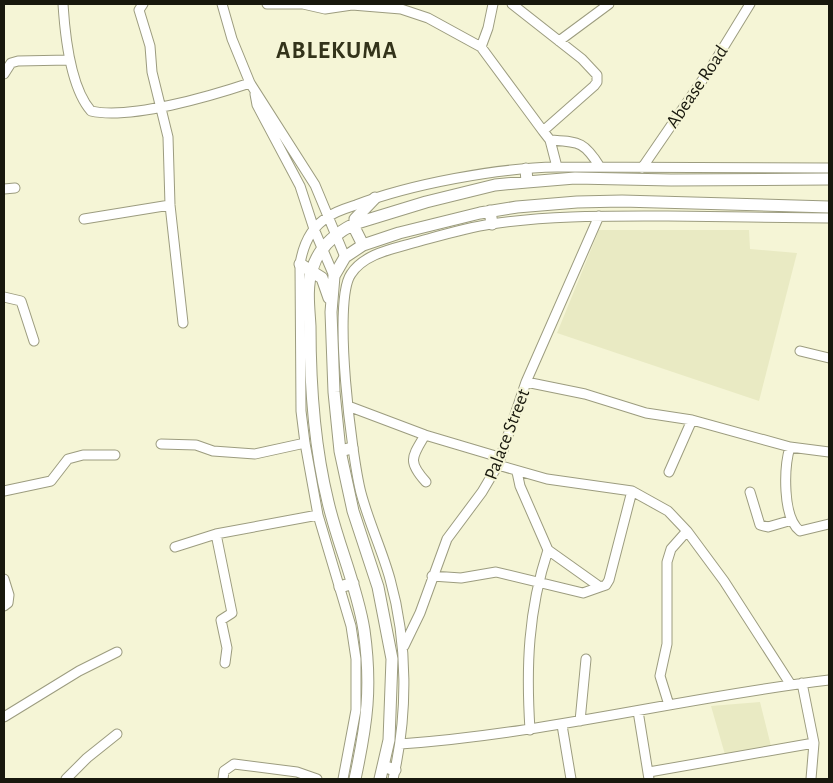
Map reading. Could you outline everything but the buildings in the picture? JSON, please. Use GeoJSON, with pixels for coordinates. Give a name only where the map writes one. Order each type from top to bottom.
{"type":"FeatureCollection","features":[{"type":"Feature","properties":{"kind":"main road"},"geometry":{"type":"LineString","coordinates":[[526,168],[528,182]]}},
{"type":"Feature","properties":{"kind":"main road"},"geometry":{"type":"LineString","coordinates":[[355,779],[367,725],[369,691],[363,627],[353,583],[328,503],[314,425],[310,364],[309,288],[312,270],[322,247],[336,234],[354,224],[426,202],[495,186],[575,178],[671,180],[829,179]]}},
{"type":"Feature","properties":{"kind":"main road"},"geometry":{"type":"LineString","coordinates":[[363,244],[354,224],[357,214],[375,198]]}},
{"type":"Feature","properties":{"kind":"main road"},"geometry":{"type":"LineString","coordinates":[[380,779],[391,718],[390,640],[378,587],[353,511],[340,451],[334,392],[331,312],[334,276],[345,257],[363,244],[398,233],[490,211],[577,202],[622,201],[829,207]]}},
{"type":"Feature","properties":{"kind":"main road"},"geometry":{"type":"LineString","coordinates":[[490,211],[492,224]]}},
{"type":"Feature","properties":{"kind":"main road"},"geometry":{"type":"LineString","coordinates":[[300,264],[312,270],[326,284],[331,312]]}},
{"type":"Feature","properties":{"kind":"main road"},"geometry":{"type":"LineString","coordinates":[[340,451],[352,448]]}},
{"type":"Feature","properties":{"kind":"main road"},"geometry":{"type":"LineString","coordinates":[[340,587],[353,583]]}},
{"type":"Feature","properties":{"kind":"main road"},"geometry":{"type":"LineString","coordinates":[[383,766],[394,774]]}},
{"type":"Feature","properties":{"kind":"street"},"geometry":{"type":"LineString","coordinates":[[63,4],[69,60],[83,101],[91,111],[118,112],[159,106],[252,87]]}},
{"type":"Feature","properties":{"kind":"street"},"geometry":{"type":"LineString","coordinates":[[143,4],[139,10],[150,46],[152,72],[168,137],[170,205],[183,322]]}},
{"type":"Feature","properties":{"kind":"street"},"geometry":{"type":"LineString","coordinates":[[222,4],[232,39],[252,87],[257,105],[300,186],[314,229],[334,276]]}},
{"type":"Feature","properties":{"kind":"street"},"geometry":{"type":"LineString","coordinates":[[267,4],[303,4],[325,9],[369,5],[413,11],[481,47],[550,140],[557,166]]}},
{"type":"Feature","properties":{"kind":"street"},"geometry":{"type":"LineString","coordinates":[[481,47],[488,28],[493,4]]}},
{"type":"Feature","properties":{"kind":"street"},"geometry":{"type":"LineString","coordinates":[[512,4],[560,41],[593,69],[597,75],[597,82],[543,131]]}},
{"type":"Feature","properties":{"kind":"street"},"geometry":{"type":"LineString","coordinates":[[560,41],[609,4]]}},
{"type":"Feature","properties":{"kind":"street","name":"Abease Road"},"geometry":{"type":"LineString","coordinates":[[642,168],[712,66],[750,4]]}},
{"type":"Feature","properties":{"kind":"street"},"geometry":{"type":"LineString","coordinates":[[4,74],[11,63],[18,61],[69,60]]}},
{"type":"Feature","properties":{"kind":"street"},"geometry":{"type":"LineString","coordinates":[[252,87],[315,184],[345,257]]}},
{"type":"Feature","properties":{"kind":"street"},"geometry":{"type":"LineString","coordinates":[[550,140],[578,142],[591,153],[600,167]]}},
{"type":"Feature","properties":{"kind":"street"},"geometry":{"type":"LineString","coordinates":[[343,779],[354,718],[357,686],[352,626],[318,515],[301,411],[300,264],[303,248],[314,229],[328,216],[375,198],[451,181],[526,168],[557,166],[829,168]]}},
{"type":"Feature","properties":{"kind":"street"},"geometry":{"type":"LineString","coordinates":[[4,189],[15,188]]}},
{"type":"Feature","properties":{"kind":"street"},"geometry":{"type":"LineString","coordinates":[[84,219],[170,205]]}},
{"type":"Feature","properties":{"kind":"street"},"geometry":{"type":"LineString","coordinates":[[394,774],[400,744],[403,646],[390,580],[356,476],[352,448],[348,406],[344,298],[350,275],[364,261],[395,248],[456,231],[539,218],[621,214],[829,218]]}},
{"type":"Feature","properties":{"kind":"street","name":"Palace Street"},"geometry":{"type":"LineString","coordinates":[[403,646],[420,612],[447,539],[482,492],[499,461],[526,382],[599,216]]}},
{"type":"Feature","properties":{"kind":"street"},"geometry":{"type":"LineString","coordinates":[[4,297],[21,301],[34,341]]}},
{"type":"Feature","properties":{"kind":"street"},"geometry":{"type":"LineString","coordinates":[[800,351],[829,358]]}},
{"type":"Feature","properties":{"kind":"street"},"geometry":{"type":"LineString","coordinates":[[526,382],[585,394],[646,413],[692,420],[790,446],[829,452]]}},
{"type":"Feature","properties":{"kind":"street"},"geometry":{"type":"LineString","coordinates":[[348,406],[499,461],[517,472],[632,492],[668,511],[687,531],[724,581],[790,685]]}},
{"type":"Feature","properties":{"kind":"street"},"geometry":{"type":"LineString","coordinates":[[669,472],[692,420]]}},
{"type":"Feature","properties":{"kind":"street"},"geometry":{"type":"LineString","coordinates":[[425,435],[415,453],[413,462],[414,469],[426,482]]}},
{"type":"Feature","properties":{"kind":"street"},"geometry":{"type":"LineString","coordinates":[[161,444],[196,445],[213,451],[256,454],[305,443]]}},
{"type":"Feature","properties":{"kind":"street"},"geometry":{"type":"LineString","coordinates":[[790,446],[786,475],[786,493],[795,527],[800,532],[829,524]]}},
{"type":"Feature","properties":{"kind":"street"},"geometry":{"type":"LineString","coordinates":[[4,492],[51,481],[68,459],[83,454],[115,456]]}},
{"type":"Feature","properties":{"kind":"street"},"geometry":{"type":"LineString","coordinates":[[517,472],[520,486],[548,550],[600,587]]}},
{"type":"Feature","properties":{"kind":"street"},"geometry":{"type":"LineString","coordinates":[[432,576],[461,578],[496,572],[583,593],[606,585],[609,580],[632,492]]}},
{"type":"Feature","properties":{"kind":"street"},"geometry":{"type":"LineString","coordinates":[[750,492],[760,525],[768,527],[792,520]]}},
{"type":"Feature","properties":{"kind":"street"},"geometry":{"type":"LineString","coordinates":[[175,547],[216,534],[318,515]]}},
{"type":"Feature","properties":{"kind":"street"},"geometry":{"type":"LineString","coordinates":[[669,705],[660,676],[667,644],[667,562],[671,548],[687,531]]}},
{"type":"Feature","properties":{"kind":"street"},"geometry":{"type":"LineString","coordinates":[[216,534],[232,613],[221,620],[226,648],[226,663]]}},
{"type":"Feature","properties":{"kind":"street"},"geometry":{"type":"LineString","coordinates":[[530,730],[528,698],[530,638],[538,582],[548,550]]}},
{"type":"Feature","properties":{"kind":"street"},"geometry":{"type":"LineString","coordinates":[[4,579],[9,595],[8,603],[4,606]]}},
{"type":"Feature","properties":{"kind":"street"},"geometry":{"type":"LineString","coordinates":[[4,717],[79,671],[117,652]]}},
{"type":"Feature","properties":{"kind":"street"},"geometry":{"type":"LineString","coordinates":[[580,721],[586,659]]}},
{"type":"Feature","properties":{"kind":"street"},"geometry":{"type":"LineString","coordinates":[[400,744],[453,741],[530,730],[720,694],[829,680]]}},
{"type":"Feature","properties":{"kind":"street"},"geometry":{"type":"LineString","coordinates":[[802,683],[814,743],[811,779]]}},
{"type":"Feature","properties":{"kind":"street"},"geometry":{"type":"LineString","coordinates":[[638,711],[649,776],[814,743]]}},
{"type":"Feature","properties":{"kind":"street"},"geometry":{"type":"LineString","coordinates":[[562,725],[571,779]]}},
{"type":"Feature","properties":{"kind":"street"},"geometry":{"type":"LineString","coordinates":[[66,779],[87,758],[117,734]]}},
{"type":"Feature","properties":{"kind":"street"},"geometry":{"type":"LineString","coordinates":[[223,779],[224,771],[229,765],[234,764],[297,772],[317,779]]}},
{"type":"Feature","properties":{"kind":"shaded area"},"geometry":{"type":"Polygon","coordinates":[[[599,230],[749,230],[750,249],[797,253],[759,401],[557,333],[599,230]]]}},
{"type":"Feature","properties":{"kind":"shaded area"},"geometry":{"type":"Polygon","coordinates":[[[760,702],[772,750],[726,758],[711,706],[760,702]]]}},
{"type":"Feature","properties":{"kind":"district","name":"ABLEKUMA"},"geometry":{"type":"Point","coordinates":[337,50]}}]}
